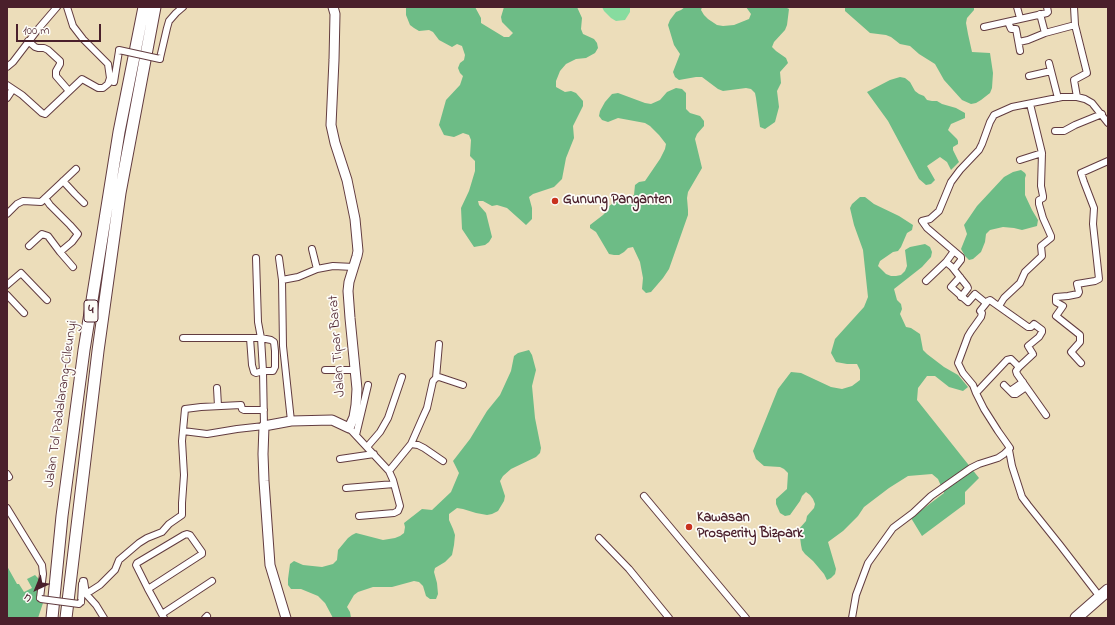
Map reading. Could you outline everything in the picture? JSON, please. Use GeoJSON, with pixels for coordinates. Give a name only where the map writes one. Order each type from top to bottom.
{"type":"FeatureCollection","features":[{"type":"Feature","properties":{"kind":"highway","name":"Jalan Tol Padalarang–Cileunyi"},"geometry":{"type":"LineString","coordinates":[[52,618],[62,516],[87,335],[119,132],[144,7]]}},
{"type":"Feature","properties":{"kind":"highway","name":"Jalan Tol Padalarang–Cileunyi"},"geometry":{"type":"LineString","coordinates":[[66,618],[98,351],[120,193],[155,7]]}},
{"type":"Feature","properties":{"kind":"highway"},"geometry":{"type":"LineString","coordinates":[[1076,618],[1104,594]]}},
{"type":"Feature","properties":{"kind":"street"},"geometry":{"type":"LineString","coordinates":[[7,68],[57,7]]}},
{"type":"Feature","properties":{"kind":"street"},"geometry":{"type":"LineString","coordinates":[[67,7],[74,26],[83,39],[108,64],[110,81]]}},
{"type":"Feature","properties":{"kind":"street"},"geometry":{"type":"LineString","coordinates":[[7,85],[42,113],[46,114],[82,79],[101,88],[106,86],[110,81],[114,82],[119,50],[160,60],[170,21],[183,7]]}},
{"type":"Feature","properties":{"kind":"street","name":"Jalan Tipar Barat"},"geometry":{"type":"LineString","coordinates":[[333,7],[335,14],[331,125],[335,143],[348,180],[355,219],[358,250],[348,291],[356,389],[356,405],[352,432]]}},
{"type":"Feature","properties":{"kind":"street"},"geometry":{"type":"LineString","coordinates":[[1017,7],[1020,18]]}},
{"type":"Feature","properties":{"kind":"street"},"geometry":{"type":"LineString","coordinates":[[984,27],[1048,12],[1047,7]]}},
{"type":"Feature","properties":{"kind":"street"},"geometry":{"type":"LineString","coordinates":[[1074,7],[1075,25],[1087,73],[1074,80],[1077,97]]}},
{"type":"Feature","properties":{"kind":"street"},"geometry":{"type":"LineString","coordinates":[[1040,14],[1045,33]]}},
{"type":"Feature","properties":{"kind":"street"},"geometry":{"type":"LineString","coordinates":[[1008,22],[1011,29],[1016,29],[1020,51]]}},
{"type":"Feature","properties":{"kind":"street"},"geometry":{"type":"LineString","coordinates":[[1019,42],[1075,25]]}},
{"type":"Feature","properties":{"kind":"street"},"geometry":{"type":"LineString","coordinates":[[28,41],[35,47],[48,50],[60,61],[56,71],[56,76],[69,91]]}},
{"type":"Feature","properties":{"kind":"street"},"geometry":{"type":"LineString","coordinates":[[1049,63],[1058,98]]}},
{"type":"Feature","properties":{"kind":"street"},"geometry":{"type":"LineString","coordinates":[[1029,76],[1051,71]]}},
{"type":"Feature","properties":{"kind":"street"},"geometry":{"type":"LineString","coordinates":[[7,98],[13,89]]}},
{"type":"Feature","properties":{"kind":"street"},"geometry":{"type":"LineString","coordinates":[[954,269],[961,258],[927,228],[922,221],[930,219],[942,207],[951,182],[979,150],[992,116],[1006,109],[1058,98],[1077,97],[1089,101],[1108,122]]}},
{"type":"Feature","properties":{"kind":"street"},"geometry":{"type":"LineString","coordinates":[[998,306],[1020,283],[1025,272],[1042,256],[1042,244],[1051,238],[1040,209],[1039,201],[1043,198],[1041,186],[1042,153],[1030,104]]}},
{"type":"Feature","properties":{"kind":"street"},"geometry":{"type":"LineString","coordinates":[[1055,131],[1064,130],[1102,114]]}},
{"type":"Feature","properties":{"kind":"street"},"geometry":{"type":"LineString","coordinates":[[1020,160],[1042,153]]}},
{"type":"Feature","properties":{"kind":"street"},"geometry":{"type":"LineString","coordinates":[[1081,363],[1071,352],[1080,342],[1080,335],[1056,316],[1063,306],[1056,302],[1056,297],[1078,294],[1077,284],[1099,279],[1093,224],[1094,209],[1081,173],[1108,161]]}},
{"type":"Feature","properties":{"kind":"street"},"geometry":{"type":"LineString","coordinates":[[7,214],[17,204],[24,201],[40,202],[76,169]]}},
{"type":"Feature","properties":{"kind":"street"},"geometry":{"type":"LineString","coordinates":[[63,181],[84,203]]}},
{"type":"Feature","properties":{"kind":"street"},"geometry":{"type":"LineString","coordinates":[[45,198],[78,233],[78,236],[60,252]]}},
{"type":"Feature","properties":{"kind":"street"},"geometry":{"type":"LineString","coordinates":[[29,246],[42,234],[48,236],[73,267]]}},
{"type":"Feature","properties":{"kind":"street"},"geometry":{"type":"LineString","coordinates":[[312,249],[317,269]]}},
{"type":"Feature","properties":{"kind":"street"},"geometry":{"type":"LineString","coordinates":[[926,281],[946,262],[954,251]]}},
{"type":"Feature","properties":{"kind":"street"},"geometry":{"type":"LineString","coordinates":[[256,258],[258,322],[261,338],[263,371],[264,482],[270,565],[286,618]]}},
{"type":"Feature","properties":{"kind":"street"},"geometry":{"type":"LineString","coordinates":[[279,258],[282,280],[283,346],[290,421]]}},
{"type":"Feature","properties":{"kind":"street"},"geometry":{"type":"LineString","coordinates":[[946,262],[954,269],[968,287],[961,297]]}},
{"type":"Feature","properties":{"kind":"street"},"geometry":{"type":"LineString","coordinates":[[282,280],[298,277],[317,269],[333,266],[354,267]]}},
{"type":"Feature","properties":{"kind":"street"},"geometry":{"type":"LineString","coordinates":[[7,285],[21,273],[47,300]]}},
{"type":"Feature","properties":{"kind":"street"},"geometry":{"type":"LineString","coordinates":[[960,277],[950,287],[968,302],[974,294],[986,303]]}},
{"type":"Feature","properties":{"kind":"street"},"geometry":{"type":"LineString","coordinates":[[7,295],[24,313]]}},
{"type":"Feature","properties":{"kind":"street"},"geometry":{"type":"LineString","coordinates":[[1046,414],[1024,385],[1016,371],[1032,354],[1028,346],[1039,337],[1042,330],[1034,324],[1029,328],[990,300],[980,311],[982,313],[981,317],[970,330],[958,363],[998,432],[1010,447],[1009,454],[1014,474],[1025,501],[1060,545],[1104,594]]}},
{"type":"Feature","properties":{"kind":"street"},"geometry":{"type":"LineString","coordinates":[[183,338],[250,338],[261,338],[271,340],[274,344],[274,370],[256,373],[253,371],[250,338]]}},
{"type":"Feature","properties":{"kind":"street"},"geometry":{"type":"LineString","coordinates":[[389,471],[411,444],[427,408],[433,381],[436,378],[439,344]]}},
{"type":"Feature","properties":{"kind":"street"},"geometry":{"type":"LineString","coordinates":[[976,393],[1007,360],[1011,359],[1019,367]]}},
{"type":"Feature","properties":{"kind":"street"},"geometry":{"type":"LineString","coordinates":[[325,370],[355,370]]}},
{"type":"Feature","properties":{"kind":"street"},"geometry":{"type":"LineString","coordinates":[[367,447],[380,432],[388,418],[402,377]]}},
{"type":"Feature","properties":{"kind":"street"},"geometry":{"type":"LineString","coordinates":[[436,378],[439,377],[463,385]]}},
{"type":"Feature","properties":{"kind":"street"},"geometry":{"type":"LineString","coordinates":[[352,432],[368,385]]}},
{"type":"Feature","properties":{"kind":"street"},"geometry":{"type":"LineString","coordinates":[[1004,385],[1010,391],[1024,385]]}},
{"type":"Feature","properties":{"kind":"street"},"geometry":{"type":"LineString","coordinates":[[217,388],[218,406]]}},
{"type":"Feature","properties":{"kind":"street"},"geometry":{"type":"LineString","coordinates":[[86,594],[100,585],[115,570],[119,560],[139,543],[162,532],[169,524],[182,515],[184,475],[182,448],[185,409],[241,405],[244,410],[264,410]]}},
{"type":"Feature","properties":{"kind":"street"},"geometry":{"type":"LineString","coordinates":[[183,431],[204,434],[290,421],[332,420],[343,424],[389,471],[400,506],[398,511],[394,513],[360,516]]}},
{"type":"Feature","properties":{"kind":"street"},"geometry":{"type":"LineString","coordinates":[[411,444],[424,448],[443,461]]}},
{"type":"Feature","properties":{"kind":"street"},"geometry":{"type":"LineString","coordinates":[[852,618],[856,595],[868,563],[893,528],[913,513],[931,496],[971,468],[998,458],[1009,450]]}},
{"type":"Feature","properties":{"kind":"street"},"geometry":{"type":"LineString","coordinates":[[340,459],[374,454]]}},
{"type":"Feature","properties":{"kind":"street"},"geometry":{"type":"LineString","coordinates":[[346,488],[394,484]]}},
{"type":"Feature","properties":{"kind":"street"},"geometry":{"type":"LineString","coordinates":[[644,496],[746,618]]}},
{"type":"Feature","properties":{"kind":"street"},"geometry":{"type":"LineString","coordinates":[[7,508],[42,564],[43,574],[40,598],[79,604],[81,602],[83,580],[86,594],[96,605],[104,618]]}},
{"type":"Feature","properties":{"kind":"street"},"geometry":{"type":"LineString","coordinates":[[148,589],[202,554],[190,535],[187,534],[136,563],[136,567],[148,589],[163,616],[212,581]]}},
{"type":"Feature","properties":{"kind":"street"},"geometry":{"type":"LineString","coordinates":[[599,538],[628,569],[669,618]]}},
{"type":"Feature","properties":{"kind":"green space"},"geometry":{"type":"Polygon","coordinates":[[[475,7],[481,18],[481,23],[504,37],[509,37],[513,33],[502,22],[501,17],[504,7],[577,7],[582,18],[581,29],[583,34],[594,39],[597,43],[598,48],[595,53],[586,58],[576,59],[566,64],[560,71],[556,81],[556,87],[565,92],[571,91],[576,93],[583,101],[583,106],[573,126],[574,138],[566,158],[562,179],[554,187],[533,194],[529,197],[532,208],[532,219],[526,225],[507,208],[497,205],[492,206],[483,201],[478,201],[479,205],[486,213],[492,237],[485,245],[474,247],[462,229],[461,208],[469,191],[475,171],[475,161],[470,156],[471,140],[469,135],[463,133],[454,137],[444,135],[439,125],[446,100],[460,85],[463,76],[458,68],[460,63],[464,60],[465,55],[462,46],[457,44],[452,47],[439,40],[433,32],[429,30],[419,31],[410,25],[406,15],[406,8],[475,7]]]}},
{"type":"Feature","properties":{"kind":"green space"},"geometry":{"type":"Polygon","coordinates":[[[602,7],[630,7],[630,12],[625,20],[616,21],[604,11],[602,7]]]}},
{"type":"Feature","properties":{"kind":"green space"},"geometry":{"type":"Polygon","coordinates":[[[685,7],[702,7],[701,10],[708,19],[717,25],[723,26],[734,25],[749,19],[751,14],[746,7],[785,7],[789,9],[785,30],[774,42],[772,47],[786,58],[788,63],[780,72],[781,83],[777,91],[779,107],[775,122],[765,129],[760,127],[755,93],[751,89],[746,88],[723,91],[702,77],[679,80],[675,77],[673,72],[680,54],[674,45],[668,25],[676,12],[685,7]]]}},
{"type":"Feature","properties":{"kind":"green space"},"geometry":{"type":"Polygon","coordinates":[[[845,7],[974,7],[974,10],[967,18],[966,23],[968,34],[972,52],[990,53],[993,73],[992,88],[990,93],[976,103],[971,104],[962,100],[944,80],[935,64],[919,54],[910,46],[900,44],[886,35],[870,33],[845,11],[845,7]]]}},
{"type":"Feature","properties":{"kind":"green space"},"geometry":{"type":"Polygon","coordinates":[[[900,77],[905,78],[910,82],[915,91],[924,96],[927,100],[937,101],[965,113],[965,118],[951,124],[948,130],[958,141],[958,144],[953,147],[953,150],[959,162],[951,170],[947,162],[940,157],[927,166],[935,180],[931,184],[926,185],[919,179],[888,121],[867,92],[890,80],[900,77]]]}},
{"type":"Feature","properties":{"kind":"green space"},"geometry":{"type":"Polygon","coordinates":[[[676,88],[682,89],[686,93],[686,109],[690,113],[700,116],[704,121],[704,126],[697,134],[695,139],[702,168],[688,192],[688,215],[669,269],[651,292],[646,293],[642,289],[643,278],[640,262],[633,247],[628,248],[619,255],[609,254],[596,232],[590,228],[590,225],[607,211],[609,206],[618,200],[629,198],[634,195],[635,185],[639,182],[645,181],[660,159],[666,144],[650,126],[645,123],[618,118],[608,122],[602,120],[599,116],[605,102],[612,94],[618,93],[651,104],[660,100],[667,92],[676,88]]]}},
{"type":"Feature","properties":{"kind":"green space"},"geometry":{"type":"Polygon","coordinates":[[[1021,170],[1026,175],[1025,195],[1038,220],[1037,226],[1022,230],[1003,227],[990,230],[986,234],[981,252],[973,259],[969,260],[961,249],[967,234],[964,225],[977,206],[1004,177],[1021,170]]]}},
{"type":"Feature","properties":{"kind":"green space"},"geometry":{"type":"Polygon","coordinates":[[[860,197],[865,197],[874,204],[899,216],[913,225],[912,230],[907,233],[898,251],[893,252],[880,261],[878,266],[886,274],[896,276],[901,275],[905,271],[907,266],[905,250],[910,247],[925,244],[930,247],[932,252],[931,257],[922,267],[894,289],[897,300],[901,304],[902,309],[900,314],[906,327],[911,328],[920,334],[923,350],[944,367],[958,375],[968,387],[963,391],[949,387],[935,376],[927,376],[918,388],[917,400],[979,478],[965,492],[965,504],[922,536],[911,518],[944,493],[938,479],[932,474],[908,476],[889,488],[864,507],[858,516],[843,531],[828,542],[836,569],[835,574],[827,580],[824,574],[802,550],[801,545],[799,529],[814,508],[815,504],[813,499],[806,492],[790,515],[785,516],[780,513],[776,504],[776,499],[787,489],[788,473],[780,467],[764,466],[756,459],[753,451],[778,389],[791,372],[801,373],[831,387],[842,389],[852,386],[860,380],[860,370],[857,364],[836,362],[831,353],[835,339],[864,307],[868,297],[863,250],[854,225],[850,208],[852,204],[860,197]]]}},
{"type":"Feature","properties":{"kind":"green space"},"geometry":{"type":"Polygon","coordinates":[[[529,350],[536,370],[532,386],[535,418],[541,448],[540,453],[536,457],[511,469],[503,476],[500,481],[505,496],[504,501],[498,511],[487,515],[457,508],[449,514],[449,520],[455,535],[454,545],[452,555],[445,562],[435,568],[434,572],[438,594],[436,599],[430,599],[426,596],[423,586],[419,582],[414,581],[392,587],[373,587],[358,592],[354,595],[347,607],[351,618],[333,618],[325,603],[318,596],[301,589],[291,589],[288,585],[288,579],[290,564],[294,561],[303,565],[322,567],[333,564],[337,560],[338,550],[348,538],[356,533],[383,540],[400,536],[404,533],[404,523],[422,509],[432,510],[451,492],[459,473],[453,461],[470,439],[487,411],[500,395],[511,371],[514,356],[518,353],[529,350]]]}},
{"type":"Feature","properties":{"kind":"green space"},"geometry":{"type":"Polygon","coordinates":[[[7,566],[17,584],[19,584],[24,592],[32,588],[27,579],[35,575],[40,580],[43,589],[43,603],[38,618],[7,618],[7,566]]]}},
{"type":"Feature","properties":{"kind":"place","name":"Gunung Panganten"},"geometry":{"type":"Point","coordinates":[555,201]}},
{"type":"Feature","properties":{"kind":"place","name":"Kawasan Prosperity Bizpark"},"geometry":{"type":"Point","coordinates":[689,527]}}]}
